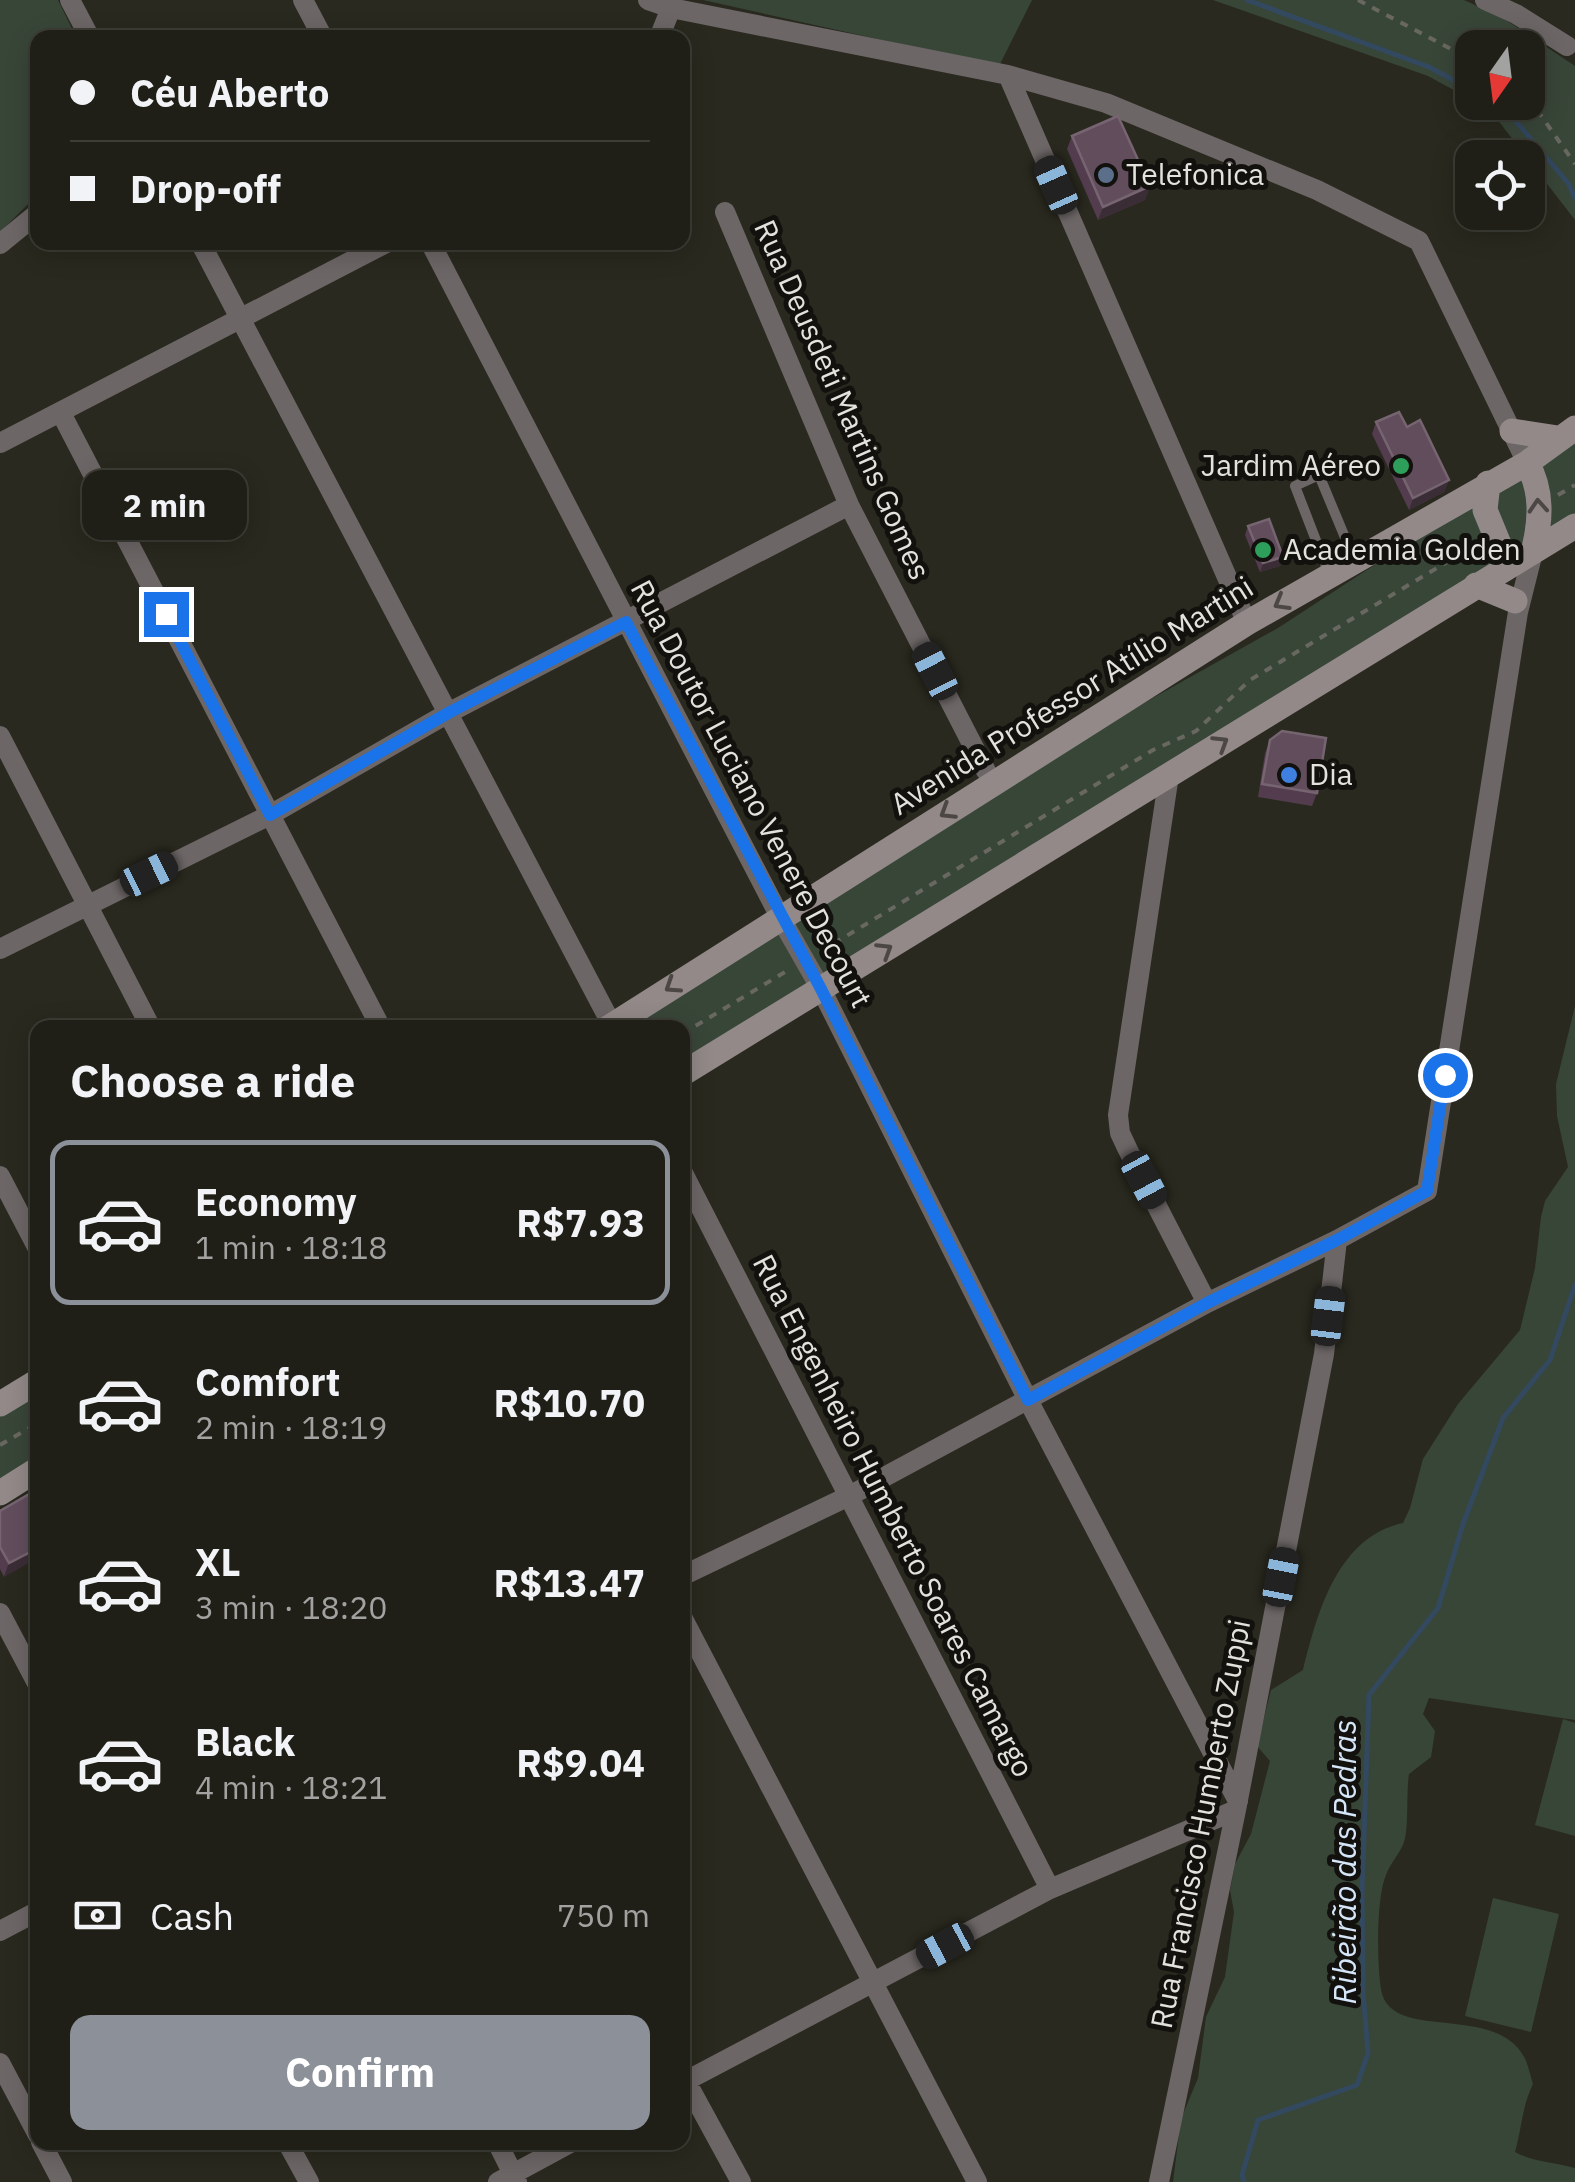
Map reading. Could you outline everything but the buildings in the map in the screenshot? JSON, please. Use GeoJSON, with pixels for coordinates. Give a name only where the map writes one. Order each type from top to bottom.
{"type":"FeatureCollection","features":[{"type":"Feature","properties":{"kind":"main road"},"geometry":{"type":"LineString","coordinates":[[1512,431],[1566,433]]}},
{"type":"Feature","properties":{"kind":"main road","name":"Avenida Professor Atílio Martini"},"geometry":{"type":"LineString","coordinates":[[619,1020],[1247,623],[1527,462],[1566,433]]}},
{"type":"Feature","properties":{"kind":"main road"},"geometry":{"type":"LineString","coordinates":[[1527,462],[1534,475],[1540,506],[1533,552]]}},
{"type":"Feature","properties":{"kind":"main road"},"geometry":{"type":"LineString","coordinates":[[1488,482],[1485,510],[1508,566]]}},
{"type":"Feature","properties":{"kind":"main road"},"geometry":{"type":"LineString","coordinates":[[690,1069],[1575,526]]}},
{"type":"Feature","properties":{"kind":"main road"},"geometry":{"type":"LineString","coordinates":[[1476,585],[1517,606]]}},
{"type":"Feature","properties":{"kind":"main road"},"geometry":{"type":"LineString","coordinates":[[0,1404],[30,1387]]}},
{"type":"Feature","properties":{"kind":"main road"},"geometry":{"type":"LineString","coordinates":[[0,1493],[30,1474]]}},
{"type":"Feature","properties":{"kind":"street"},"geometry":{"type":"LineString","coordinates":[[70,0],[86,30]]}},
{"type":"Feature","properties":{"kind":"street"},"geometry":{"type":"LineString","coordinates":[[303,0],[319,30]]}},
{"type":"Feature","properties":{"kind":"street"},"geometry":{"type":"LineString","coordinates":[[648,0],[670,8],[1008,75],[1106,103],[1316,190],[1418,241],[1527,462]]}},
{"type":"Feature","properties":{"kind":"street"},"geometry":{"type":"LineString","coordinates":[[1489,1],[1567,46]]}},
{"type":"Feature","properties":{"kind":"street"},"geometry":{"type":"LineString","coordinates":[[661,30],[670,8]]}},
{"type":"Feature","properties":{"kind":"street"},"geometry":{"type":"LineString","coordinates":[[1008,75],[1247,623]]}},
{"type":"Feature","properties":{"kind":"street","name":"Rua Deusdeti Martins Gomes"},"geometry":{"type":"LineString","coordinates":[[725,212],[849,505],[986,771]]}},
{"type":"Feature","properties":{"kind":"street"},"geometry":{"type":"LineString","coordinates":[[0,244],[30,220]]}},
{"type":"Feature","properties":{"kind":"street"},"geometry":{"type":"LineString","coordinates":[[204,250],[450,712],[607,1020]]}},
{"type":"Feature","properties":{"kind":"street"},"geometry":{"type":"LineString","coordinates":[[0,443],[372,250]]}},
{"type":"Feature","properties":{"kind":"street","name":"Rua Doutor Luciano Venere Decourt"},"geometry":{"type":"LineString","coordinates":[[434,250],[821,989],[1237,1805]]}},
{"type":"Feature","properties":{"kind":"street"},"geometry":{"type":"LineString","coordinates":[[61,413],[378,1020]]}},
{"type":"Feature","properties":{"kind":"street"},"geometry":{"type":"LineString","coordinates":[[0,949],[270,815],[450,712],[849,505]]}},
{"type":"Feature","properties":{"kind":"street"},"geometry":{"type":"LineString","coordinates":[[690,1572],[849,1496],[1207,1303],[1427,1191],[1517,606],[1533,552]]}},
{"type":"Feature","properties":{"kind":"street"},"geometry":{"type":"LineString","coordinates":[[1508,566],[1517,606]]}},
{"type":"Feature","properties":{"kind":"street"},"geometry":{"type":"LineString","coordinates":[[0,736],[147,1020]]}},
{"type":"Feature","properties":{"kind":"street"},"geometry":{"type":"LineString","coordinates":[[1169,775],[1118,1115],[1128,1150],[1207,1303]]}},
{"type":"Feature","properties":{"kind":"street"},"geometry":{"type":"LineString","coordinates":[[0,1176],[30,1234]]}},
{"type":"Feature","properties":{"kind":"street","name":"Rua Engenheiro Humberto Soares Camargo"},"geometry":{"type":"LineString","coordinates":[[690,1187],[1050,1889]]}},
{"type":"Feature","properties":{"kind":"street","name":"Rua Francisco Humberto Zuppi"},"geometry":{"type":"LineString","coordinates":[[1159,2182],[1324,1354],[1337,1240]]}},
{"type":"Feature","properties":{"kind":"street"},"geometry":{"type":"LineString","coordinates":[[0,1613],[30,1669]]}},
{"type":"Feature","properties":{"kind":"street"},"geometry":{"type":"LineString","coordinates":[[690,1632],[977,2182]]}},
{"type":"Feature","properties":{"kind":"street"},"geometry":{"type":"LineString","coordinates":[[690,2076],[1050,1889],[1237,1805]]}},
{"type":"Feature","properties":{"kind":"street"},"geometry":{"type":"LineString","coordinates":[[0,1931],[30,1915]]}},
{"type":"Feature","properties":{"kind":"street"},"geometry":{"type":"LineString","coordinates":[[0,2063],[30,2120]]}},
{"type":"Feature","properties":{"kind":"street"},"geometry":{"type":"LineString","coordinates":[[690,2090],[741,2182]]}},
{"type":"Feature","properties":{"kind":"street"},"geometry":{"type":"LineString","coordinates":[[46,2150],[62,2182]]}},
{"type":"Feature","properties":{"kind":"street"},"geometry":{"type":"LineString","coordinates":[[291,2150],[309,2182]]}},
{"type":"Feature","properties":{"kind":"street"},"geometry":{"type":"LineString","coordinates":[[500,2150],[510,2179],[559,2150]]}},
{"type":"Feature","properties":{"kind":"lane"},"geometry":{"type":"LineString","coordinates":[[1329,575],[1294,486],[1319,475],[1354,560]]}},
{"type":"Feature","properties":{"kind":"path"},"geometry":{"type":"LineString","coordinates":[[1358,0],[1455,51]]}},
{"type":"Feature","properties":{"kind":"path"},"geometry":{"type":"LineString","coordinates":[[1545,120],[1575,164]]}},
{"type":"Feature","properties":{"kind":"path"},"geometry":{"type":"LineString","coordinates":[[1540,506],[1575,485]]}},
{"type":"Feature","properties":{"kind":"path"},"geometry":{"type":"LineString","coordinates":[[690,1029],[1153,750],[1196,731],[1250,680],[1495,533]]}},
{"type":"Feature","properties":{"kind":"path"},"geometry":{"type":"LineString","coordinates":[[0,1445],[30,1427]]}},
{"type":"Feature","properties":{"kind":"green space"},"geometry":{"type":"Polygon","coordinates":[[[0,0],[58,0],[73,30],[30,30],[30,202],[0,232],[0,0]]]}},
{"type":"Feature","properties":{"kind":"green space"},"geometry":{"type":"Polygon","coordinates":[[[703,0],[1032,0],[999,66],[703,0]]]}},
{"type":"Feature","properties":{"kind":"green space"},"geometry":{"type":"Polygon","coordinates":[[[1213,0],[1464,0],[1521,30],[1455,30],[1455,91],[1428,76],[1213,0]]]}},
{"type":"Feature","properties":{"kind":"green space"},"geometry":{"type":"Polygon","coordinates":[[[1545,46],[1575,66],[1575,220],[1545,181],[1545,140],[1513,140],[1498,120],[1545,120],[1545,46]]]}},
{"type":"Feature","properties":{"kind":"green space"},"geometry":{"type":"Polygon","coordinates":[[[1575,434],[1575,522],[690,1067],[690,1020],[626,1020],[1135,708],[1278,628],[1575,434]]]}},
{"type":"Feature","properties":{"kind":"green space"},"geometry":{"type":"Polygon","coordinates":[[[1575,1006],[1575,1720],[1429,1698],[1423,1714],[1435,1731],[1431,1757],[1409,1774],[1406,1836],[1383,1885],[1378,1948],[1381,1989],[1388,2005],[1402,2015],[1421,2020],[1489,2030],[1508,2039],[1523,2055],[1533,2084],[1515,2152],[1575,2168],[1575,2182],[1173,2182],[1181,2119],[1198,2078],[1206,2017],[1225,1977],[1234,1912],[1230,1890],[1235,1864],[1251,1834],[1270,1761],[1257,1746],[1271,1690],[1303,1670],[1323,1603],[1346,1561],[1380,1531],[1403,1523],[1423,1459],[1458,1404],[1520,1330],[1545,1201],[1568,1167],[1557,1116],[1556,1084],[1575,1006]]]}},
{"type":"Feature","properties":{"kind":"green space"},"geometry":{"type":"Polygon","coordinates":[[[30,1396],[30,1471],[0,1490],[0,1413],[30,1396]]]}},
{"type":"Feature","properties":{"kind":"green space"},"geometry":{"type":"Polygon","coordinates":[[[1563,1719],[1575,1723],[1575,1836],[1535,1825],[1563,1719]]]}},
{"type":"Feature","properties":{"kind":"green space"},"geometry":{"type":"Polygon","coordinates":[[[1493,1898],[1559,1914],[1531,2032],[1465,2016],[1493,1898]]]}},
{"type":"Feature","properties":{"kind":"waterway"},"geometry":{"type":"LineString","coordinates":[[1247,0],[1429,67],[1455,81]]}},
{"type":"Feature","properties":{"kind":"waterway"},"geometry":{"type":"LineString","coordinates":[[1515,120],[1568,183],[1575,198]]}},
{"type":"Feature","properties":{"kind":"waterway","name":"Ribeirão das Pedras"},"geometry":{"type":"LineString","coordinates":[[1244,2182],[1242,2175],[1258,2120],[1357,2085],[1368,2053],[1362,1889],[1369,1695],[1438,1608],[1463,1524],[1503,1418],[1550,1360],[1575,1285]]}},
{"type":"Feature","properties":{"kind":"place","name":"Telefonica"},"geometry":{"type":"Point","coordinates":[1106,175]}},
{"type":"Feature","properties":{"kind":"place","name":"Jardim Aéreo"},"geometry":{"type":"Point","coordinates":[1401,466]}},
{"type":"Feature","properties":{"kind":"place","name":"Academia Golden"},"geometry":{"type":"Point","coordinates":[1263,550]}},
{"type":"Feature","properties":{"kind":"place","name":"Dia"},"geometry":{"type":"Point","coordinates":[1289,775]}},
{"type":"Feature","properties":{"kind":"route"},"geometry":{"type":"LineString","coordinates":[[166,614],[270,815],[450,712],[626,622],[821,989],[1028,1400],[1427,1191],[1445,1075]]}}]}
